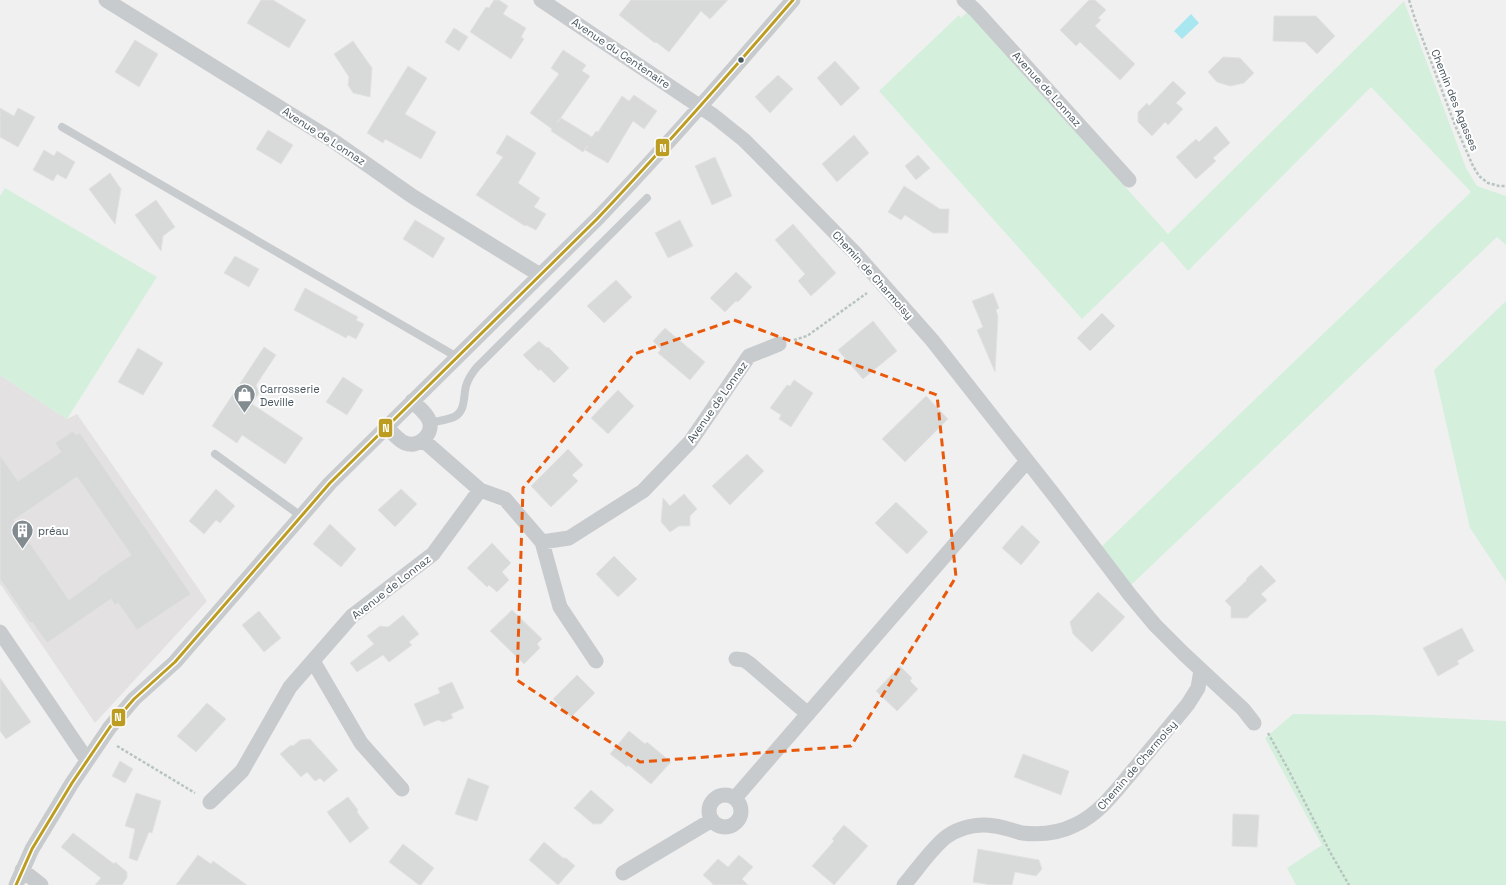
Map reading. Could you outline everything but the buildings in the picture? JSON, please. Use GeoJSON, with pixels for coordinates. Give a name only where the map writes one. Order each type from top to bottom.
{"type":"FeatureCollection","features":[{"type":"Feature","properties":{"kind":"street","name":"Avenue de Lonnaz"},"geometry":{"type":"LineString","coordinates":[[106,0],[332,140],[412,196],[540,275]]}},
{"type":"Feature","properties":{"kind":"street","name":"Avenue du Centenaire"},"geometry":{"type":"LineString","coordinates":[[541,0],[700,107]]}},
{"type":"Feature","properties":{"kind":"street"},"geometry":{"type":"LineString","coordinates":[[16,885],[22,870],[43,830],[87,760],[102,738],[139,693],[175,662],[330,483],[634,181],[793,0]]}},
{"type":"Feature","properties":{"kind":"street","name":"Avenue de Lonnaz"},"geometry":{"type":"LineString","coordinates":[[964,0],[975,10],[1129,180]]}},
{"type":"Feature","properties":{"kind":"street","name":"Chemin de Charmoisy"},"geometry":{"type":"LineString","coordinates":[[700,107],[727,126],[760,156],[882,282],[932,340],[1130,595],[1155,625],[1243,709],[1254,724]]}},
{"type":"Feature","properties":{"kind":"street","name":"Avenue de Lonnaz"},"geometry":{"type":"LineString","coordinates":[[542,542],[569,538],[643,491],[690,442],[749,356],[779,344]]}},
{"type":"Feature","properties":{"kind":"street"},"geometry":{"type":"LineString","coordinates":[[386,427],[404,442],[415,444],[423,440],[428,434],[430,423],[424,413],[412,401]]}},
{"type":"Feature","properties":{"kind":"street"},"geometry":{"type":"LineString","coordinates":[[423,440],[480,490],[506,499],[542,542],[560,607],[596,661]]}},
{"type":"Feature","properties":{"kind":"street"},"geometry":{"type":"LineString","coordinates":[[735,798],[1027,461]]}},
{"type":"Feature","properties":{"kind":"street","name":"Avenue de Lonnaz"},"geometry":{"type":"LineString","coordinates":[[210,802],[242,771],[290,687],[352,616],[433,554],[480,490]]}},
{"type":"Feature","properties":{"kind":"street"},"geometry":{"type":"LineString","coordinates":[[0,632],[87,760]]}},
{"type":"Feature","properties":{"kind":"street"},"geometry":{"type":"LineString","coordinates":[[736,659],[744,660],[750,664],[808,714]]}},
{"type":"Feature","properties":{"kind":"street"},"geometry":{"type":"LineString","coordinates":[[313,661],[361,743],[402,789]]}},
{"type":"Feature","properties":{"kind":"street","name":"Chemin de Charmoisy"},"geometry":{"type":"LineString","coordinates":[[904,885],[936,847],[957,831],[969,826],[995,826],[1021,832],[1048,833],[1074,826],[1086,819],[1107,801],[1188,704],[1198,688],[1201,670]]}},
{"type":"Feature","properties":{"kind":"street"},"geometry":{"type":"LineString","coordinates":[[724,794],[735,798],[741,807],[742,813],[736,823],[726,827],[720,826],[712,820],[709,815],[709,809],[714,799],[724,794]]}},
{"type":"Feature","properties":{"kind":"street"},"geometry":{"type":"LineString","coordinates":[[623,873],[712,820]]}},
{"type":"Feature","properties":{"kind":"street"},"geometry":{"type":"LineString","coordinates":[[22,870],[41,885]]}},
{"type":"Feature","properties":{"kind":"lane"},"geometry":{"type":"LineString","coordinates":[[62,127],[457,357]]}},
{"type":"Feature","properties":{"kind":"lane"},"geometry":{"type":"LineString","coordinates":[[430,423],[456,416],[463,406],[466,385],[477,366],[647,198]]}},
{"type":"Feature","properties":{"kind":"lane"},"geometry":{"type":"LineString","coordinates":[[215,454],[301,516]]}},
{"type":"Feature","properties":{"kind":"path","name":"Chemin des Agasses"},"geometry":{"type":"LineString","coordinates":[[1409,0],[1414,19],[1473,166],[1479,176],[1488,183],[1506,186]]}},
{"type":"Feature","properties":{"kind":"path"},"geometry":{"type":"LineString","coordinates":[[779,344],[807,336],[882,282]]}},
{"type":"Feature","properties":{"kind":"path"},"geometry":{"type":"LineString","coordinates":[[1254,724],[1268,733],[1272,738],[1330,852],[1349,885]]}},
{"type":"Feature","properties":{"kind":"path"},"geometry":{"type":"LineString","coordinates":[[102,738],[210,802]]}},
{"type":"Feature","properties":{"kind":"highlighted area"},"geometry":{"type":"Polygon","coordinates":[[[734,320],[937,395],[956,577],[851,746],[640,762],[517,680],[523,488],[634,354],[734,320]]]}},
{"type":"Feature","properties":{"kind":"shaded area"},"geometry":{"type":"Polygon","coordinates":[[[0,375],[67,419],[77,414],[207,601],[95,723],[0,585],[0,375]]]}},
{"type":"Feature","properties":{"kind":"green space"},"geometry":{"type":"Polygon","coordinates":[[[1404,1],[1466,168],[1477,186],[1506,196],[1506,245],[1497,237],[1130,586],[1101,547],[1471,192],[1371,87],[1188,271],[1162,241],[1082,319],[879,91],[959,15],[961,18],[967,12],[1168,234],[1404,1]]]}},
{"type":"Feature","properties":{"kind":"green space"},"geometry":{"type":"Polygon","coordinates":[[[5,188],[157,277],[67,419],[0,375],[0,196],[5,188]]]}},
{"type":"Feature","properties":{"kind":"green space"},"geometry":{"type":"Polygon","coordinates":[[[1506,301],[1506,582],[1470,528],[1434,370],[1506,301]]]}},
{"type":"Feature","properties":{"kind":"green space"},"geometry":{"type":"Polygon","coordinates":[[[1293,714],[1379,715],[1506,721],[1506,885],[1296,885],[1287,868],[1322,845],[1265,738],[1293,714]]]}},
{"type":"Feature","properties":{"kind":"water"},"geometry":{"type":"Polygon","coordinates":[[[1191,14],[1199,23],[1182,39],[1174,31],[1191,14]]]}},
{"type":"Feature","properties":{"kind":"transit line","name":"N"},"geometry":{"type":"LineString","coordinates":[[16,885],[32,849],[72,783],[110,727],[134,699],[175,662],[330,483],[597,219],[696,111],[793,0]]}},
{"type":"Feature","properties":{"kind":"place","name":"Carrosserie Deville"},"geometry":{"type":"Point","coordinates":[244,414]}},
{"type":"Feature","properties":{"kind":"place","name":"préau"},"geometry":{"type":"Point","coordinates":[23,550]}}]}
